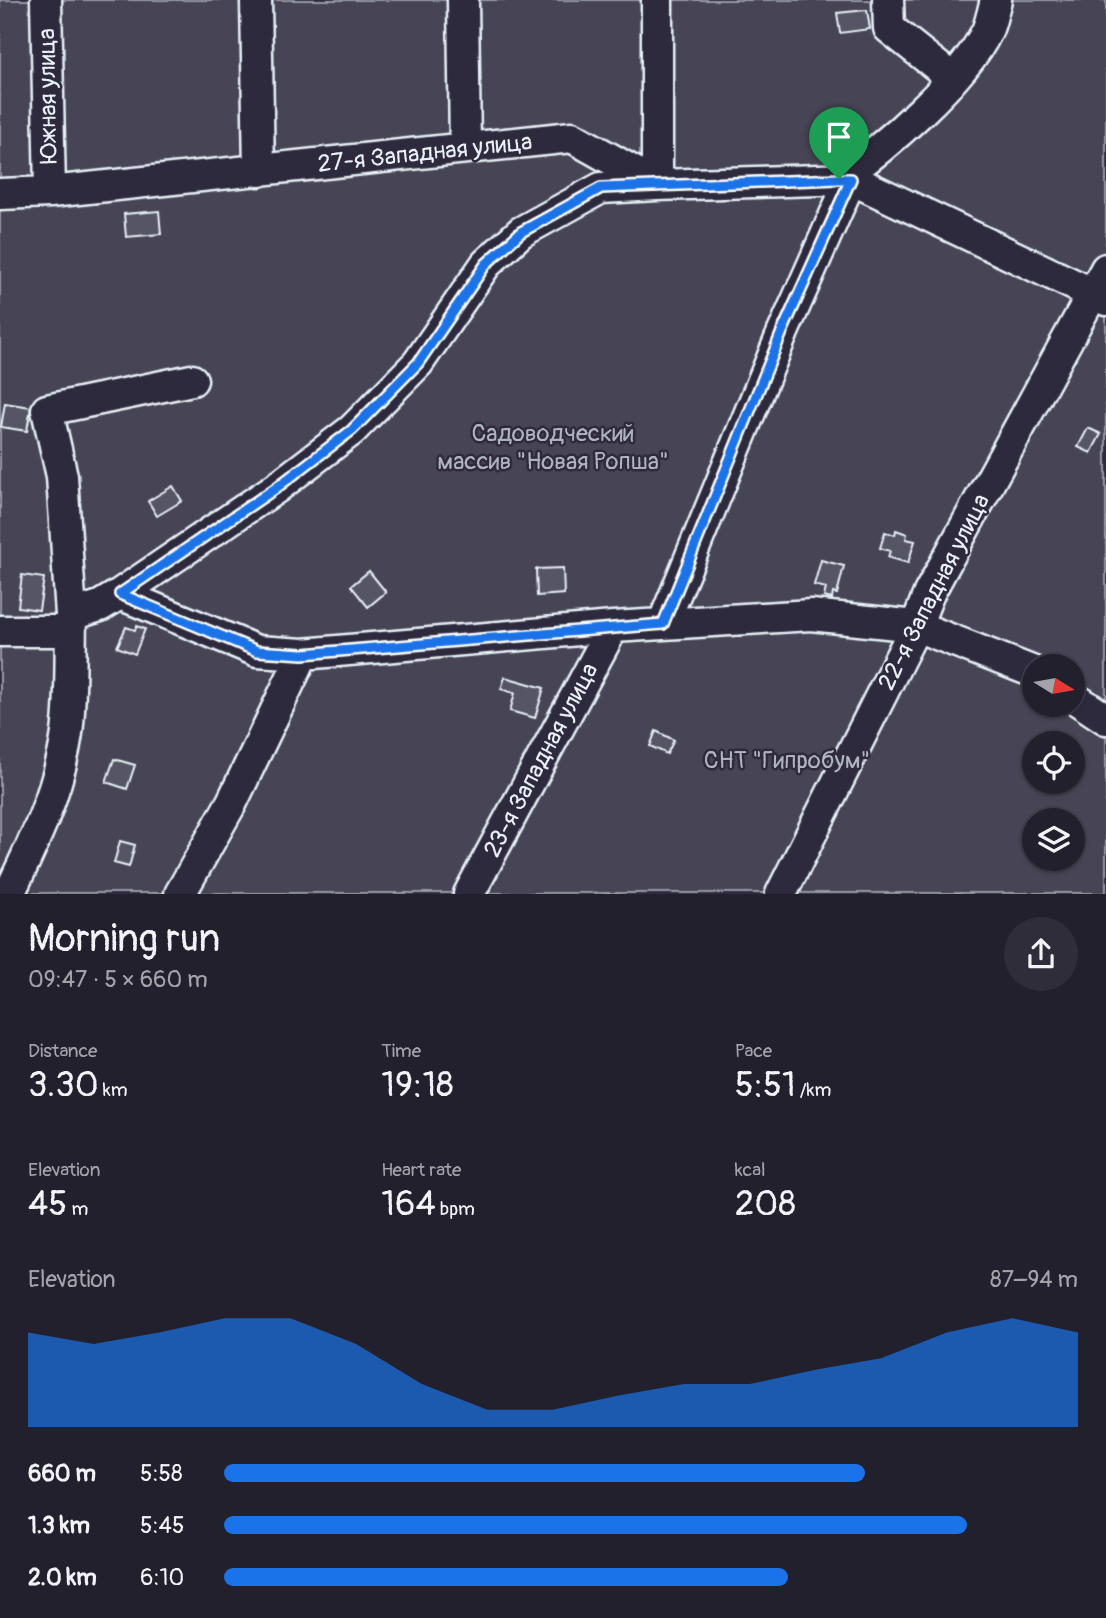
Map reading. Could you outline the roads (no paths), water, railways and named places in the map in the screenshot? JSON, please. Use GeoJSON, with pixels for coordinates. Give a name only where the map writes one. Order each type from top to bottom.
{"type":"FeatureCollection","features":[{"type":"Feature","properties":{"kind":"street","name":"Южная улица"},"geometry":{"type":"LineString","coordinates":[[46,0],[50,192]]}},
{"type":"Feature","properties":{"kind":"street"},"geometry":{"type":"LineString","coordinates":[[257,0],[259,171]]}},
{"type":"Feature","properties":{"kind":"street"},"geometry":{"type":"LineString","coordinates":[[463,0],[465,148]]}},
{"type":"Feature","properties":{"kind":"street"},"geometry":{"type":"LineString","coordinates":[[657,0],[657,185]]}},
{"type":"Feature","properties":{"kind":"street"},"geometry":{"type":"LineString","coordinates":[[888,0],[889,28],[952,79]]}},
{"type":"Feature","properties":{"kind":"street"},"geometry":{"type":"LineString","coordinates":[[663,624],[845,179],[876,154],[952,79],[986,32],[996,0]]}},
{"type":"Feature","properties":{"kind":"street","name":"27-я Западная улица"},"geometry":{"type":"LineString","coordinates":[[0,194],[50,192],[572,137],[657,185]]}},
{"type":"Feature","properties":{"kind":"street"},"geometry":{"type":"LineString","coordinates":[[0,631],[71,623],[120,594],[276,488],[352,430],[418,363],[486,264],[521,232],[601,188],[845,179],[1102,288]]}},
{"type":"Feature","properties":{"kind":"street","name":"22-я Западная улица"},"geometry":{"type":"LineString","coordinates":[[781,894],[916,626],[929,593],[1102,288]]}},
{"type":"Feature","properties":{"kind":"street"},"geometry":{"type":"LineString","coordinates":[[9,894],[35,840],[58,778],[67,731],[71,623],[62,475],[47,410],[192,380]]}},
{"type":"Feature","properties":{"kind":"street"},"geometry":{"type":"LineString","coordinates":[[120,594],[257,651],[303,654],[613,627],[811,615],[916,626],[1022,667]]}},
{"type":"Feature","properties":{"kind":"street","name":"23-я Западная улица"},"geometry":{"type":"LineString","coordinates":[[469,894],[613,627]]}},
{"type":"Feature","properties":{"kind":"street"},"geometry":{"type":"LineString","coordinates":[[180,894],[232,802],[303,654]]}},
{"type":"Feature","properties":{"kind":"street"},"geometry":{"type":"LineString","coordinates":[[1085,705],[1106,719]]}},
{"type":"Feature","properties":{"kind":"park label","name":"Садоводческий массив \"Новая Ропша\""},"geometry":{"type":"Point","coordinates":[553,447]}},
{"type":"Feature","properties":{"kind":"park label","name":"СНТ \"Гипробум\""},"geometry":{"type":"Point","coordinates":[787,760]}}]}
